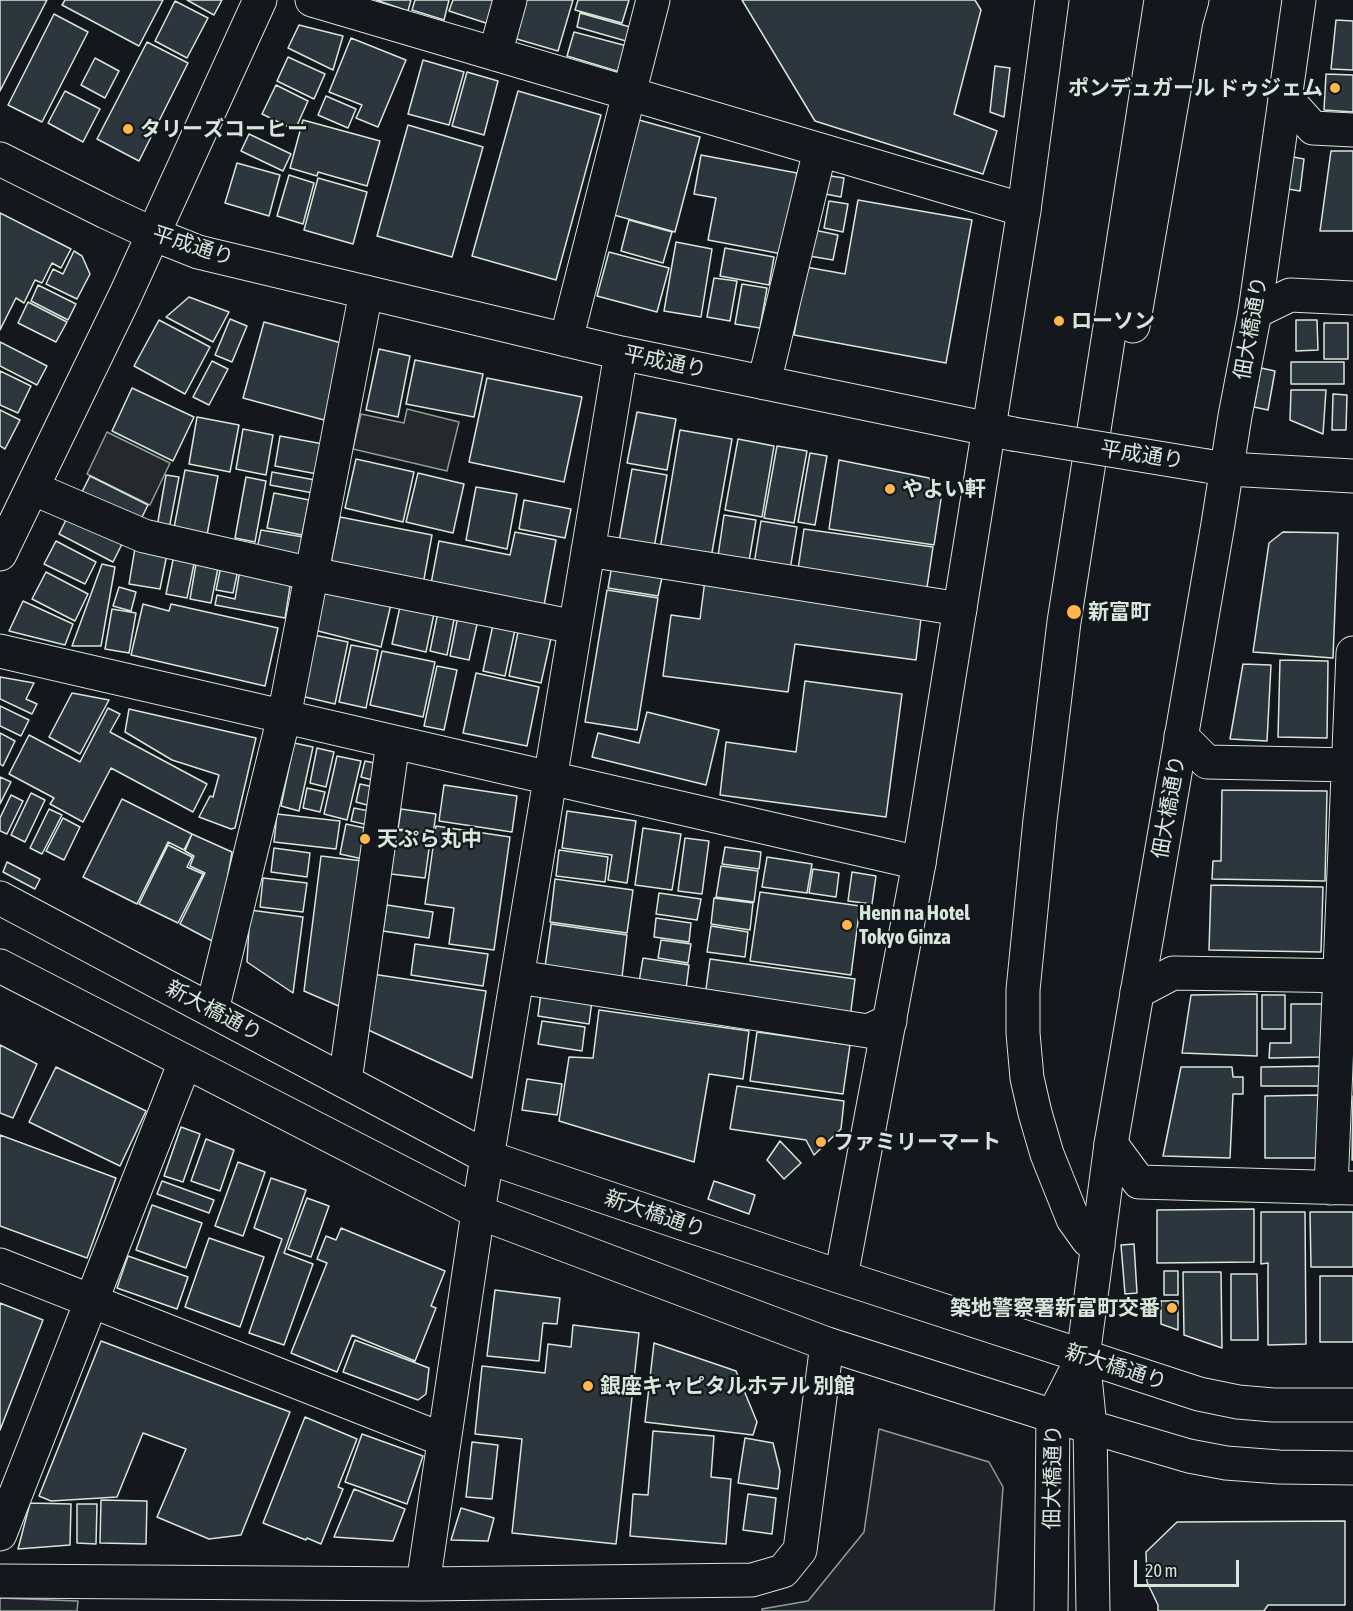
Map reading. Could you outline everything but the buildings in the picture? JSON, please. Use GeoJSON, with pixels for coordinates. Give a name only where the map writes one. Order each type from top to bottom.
{"type":"FeatureCollection","features":[{"type":"Feature","properties":{"kind":"main road"},"geometry":{"type":"LineString","coordinates":[[0,554],[153,234],[260,0]]}},
{"type":"Feature","properties":{"kind":"main road"},"geometry":{"type":"LineString","coordinates":[[312,0],[1024,210]]}},
{"type":"Feature","properties":{"kind":"main road"},"geometry":{"type":"LineString","coordinates":[[495,54],[510,0]]}},
{"type":"Feature","properties":{"kind":"main road"},"geometry":{"type":"LineString","coordinates":[[566,340],[653,0]]}},
{"type":"Feature","properties":{"kind":"main road"},"geometry":{"type":"LineString","coordinates":[[841,1277],[919,863],[960,609],[1000,431],[1024,210],[1052,0]]}},
{"type":"Feature","properties":{"kind":"main road"},"geometry":{"type":"LineString","coordinates":[[1098,1246],[1081,1232],[1066,1204],[1047,1154],[1027,1078],[1023,1033],[1023,990],[1040,820],[1064,622],[1161,0]]}},
{"type":"Feature","properties":{"kind":"main road"},"geometry":{"type":"LineString","coordinates":[[1040,820],[1080,625],[1184,33],[1192,0]]}},
{"type":"Feature","properties":{"kind":"main road","name":"佃大橋通り"},"geometry":{"type":"LineString","coordinates":[[1093,1611],[1090,1426],[1083,1357],[1111,1144],[1181,736],[1218,467],[1235,416],[1255,312],[1299,0]]}},
{"type":"Feature","properties":{"kind":"main road"},"geometry":{"type":"LineString","coordinates":[[1286,97],[1313,128],[1353,130]]}},
{"type":"Feature","properties":{"kind":"main road"},"geometry":{"type":"LineString","coordinates":[[764,383],[820,150]]}},
{"type":"Feature","properties":{"kind":"main road","name":"平成通り"},"geometry":{"type":"LineString","coordinates":[[0,159],[153,234],[198,252],[621,353],[1000,431],[1218,467],[1353,476]]}},
{"type":"Feature","properties":{"kind":"main road"},"geometry":{"type":"LineString","coordinates":[[212,1010],[284,717],[366,292]]}},
{"type":"Feature","properties":{"kind":"main road"},"geometry":{"type":"LineString","coordinates":[[1255,312],[1290,295],[1353,298]]}},
{"type":"Feature","properties":{"kind":"main road"},"geometry":{"type":"LineString","coordinates":[[423,1584],[478,1212],[621,353]]}},
{"type":"Feature","properties":{"kind":"main road"},"geometry":{"type":"LineString","coordinates":[[32,489],[144,536],[312,574],[576,627]]}},
{"type":"Feature","properties":{"kind":"main road"},"geometry":{"type":"LineString","coordinates":[[588,550],[960,609]]}},
{"type":"Feature","properties":{"kind":"main road"},"geometry":{"type":"LineString","coordinates":[[0,651],[919,863]]}},
{"type":"Feature","properties":{"kind":"main road"},"geometry":{"type":"LineString","coordinates":[[1111,1144],[1140,1182],[1342,1188],[1353,653]]}},
{"type":"Feature","properties":{"kind":"main road"},"geometry":{"type":"LineString","coordinates":[[1181,736],[1207,762],[1351,765]]}},
{"type":"Feature","properties":{"kind":"main road"},"geometry":{"type":"LineString","coordinates":[[345,1081],[393,742]]}},
{"type":"Feature","properties":{"kind":"main road","name":"新大橋通り"},"geometry":{"type":"LineString","coordinates":[[0,898],[487,1157],[841,1277],[1199,1394],[1238,1402],[1273,1405],[1353,1405]]}},
{"type":"Feature","properties":{"kind":"main road"},"geometry":{"type":"LineString","coordinates":[[0,966],[478,1212],[827,1344],[1053,1416],[1189,1456],[1227,1463],[1279,1467],[1353,1468]]}},
{"type":"Feature","properties":{"kind":"main road"},"geometry":{"type":"LineString","coordinates":[[1137,992],[1173,973],[1346,975]]}},
{"type":"Feature","properties":{"kind":"main road"},"geometry":{"type":"LineString","coordinates":[[518,977],[868,1031],[890,1021]]}},
{"type":"Feature","properties":{"kind":"main road"},"geometry":{"type":"LineString","coordinates":[[0,1534],[185,1062]]}},
{"type":"Feature","properties":{"kind":"main road"},"geometry":{"type":"LineString","coordinates":[[0,1265],[444,1440]]}},
{"type":"Feature","properties":{"kind":"main road"},"geometry":{"type":"LineString","coordinates":[[0,1581],[423,1584],[752,1580],[783,1571],[800,1550],[827,1344]]}},
{"type":"Feature","properties":{"kind":"main road","name":"佃大橋通り"},"geometry":{"type":"LineString","coordinates":[[1051,1611],[1053,1416],[1083,1357]]}},
{"type":"Feature","properties":{"kind":"shaded area"},"geometry":{"type":"Polygon","coordinates":[[[407,409],[459,422],[447,471],[353,449],[361,414],[404,423],[407,409]]]}},
{"type":"Feature","properties":{"kind":"shaded area"},"geometry":{"type":"Polygon","coordinates":[[[107,432],[170,463],[150,505],[87,474],[107,432]]]}},
{"type":"Feature","properties":{"kind":"shaded area"},"geometry":{"type":"Polygon","coordinates":[[[879,1429],[989,1462],[1003,1487],[994,1611],[762,1611],[762,1609],[808,1601],[864,1532],[879,1429]]]}},
{"type":"Feature","properties":{"kind":"shaded area"},"geometry":{"type":"Polygon","coordinates":[[[0,1598],[78,1601],[77,1611],[0,1611],[0,1598]]]}},
{"type":"Feature","properties":{"kind":"place","name":"ポンデュガール ドゥジェム"},"geometry":{"type":"Point","coordinates":[1335,88]}},
{"type":"Feature","properties":{"kind":"place","name":"タリーズコーヒー"},"geometry":{"type":"Point","coordinates":[128,129]}},
{"type":"Feature","properties":{"kind":"place","name":"ローソン"},"geometry":{"type":"Point","coordinates":[1059,321]}},
{"type":"Feature","properties":{"kind":"place","name":"やよい軒"},"geometry":{"type":"Point","coordinates":[890,489]}},
{"type":"Feature","properties":{"kind":"place","name":"新富町"},"geometry":{"type":"Point","coordinates":[1074,612]}},
{"type":"Feature","properties":{"kind":"place","name":"天ぷら丸中"},"geometry":{"type":"Point","coordinates":[365,839]}},
{"type":"Feature","properties":{"kind":"place","name":"Henn na Hotel Tokyo Ginza"},"geometry":{"type":"Point","coordinates":[847,925]}},
{"type":"Feature","properties":{"kind":"place","name":"ファミリーマート"},"geometry":{"type":"Point","coordinates":[821,1142]}},
{"type":"Feature","properties":{"kind":"place","name":"築地警察署新富町交番"},"geometry":{"type":"Point","coordinates":[1172,1308]}},
{"type":"Feature","properties":{"kind":"place","name":"銀座キャピタルホテル 別館"},"geometry":{"type":"Point","coordinates":[588,1386]}}]}
